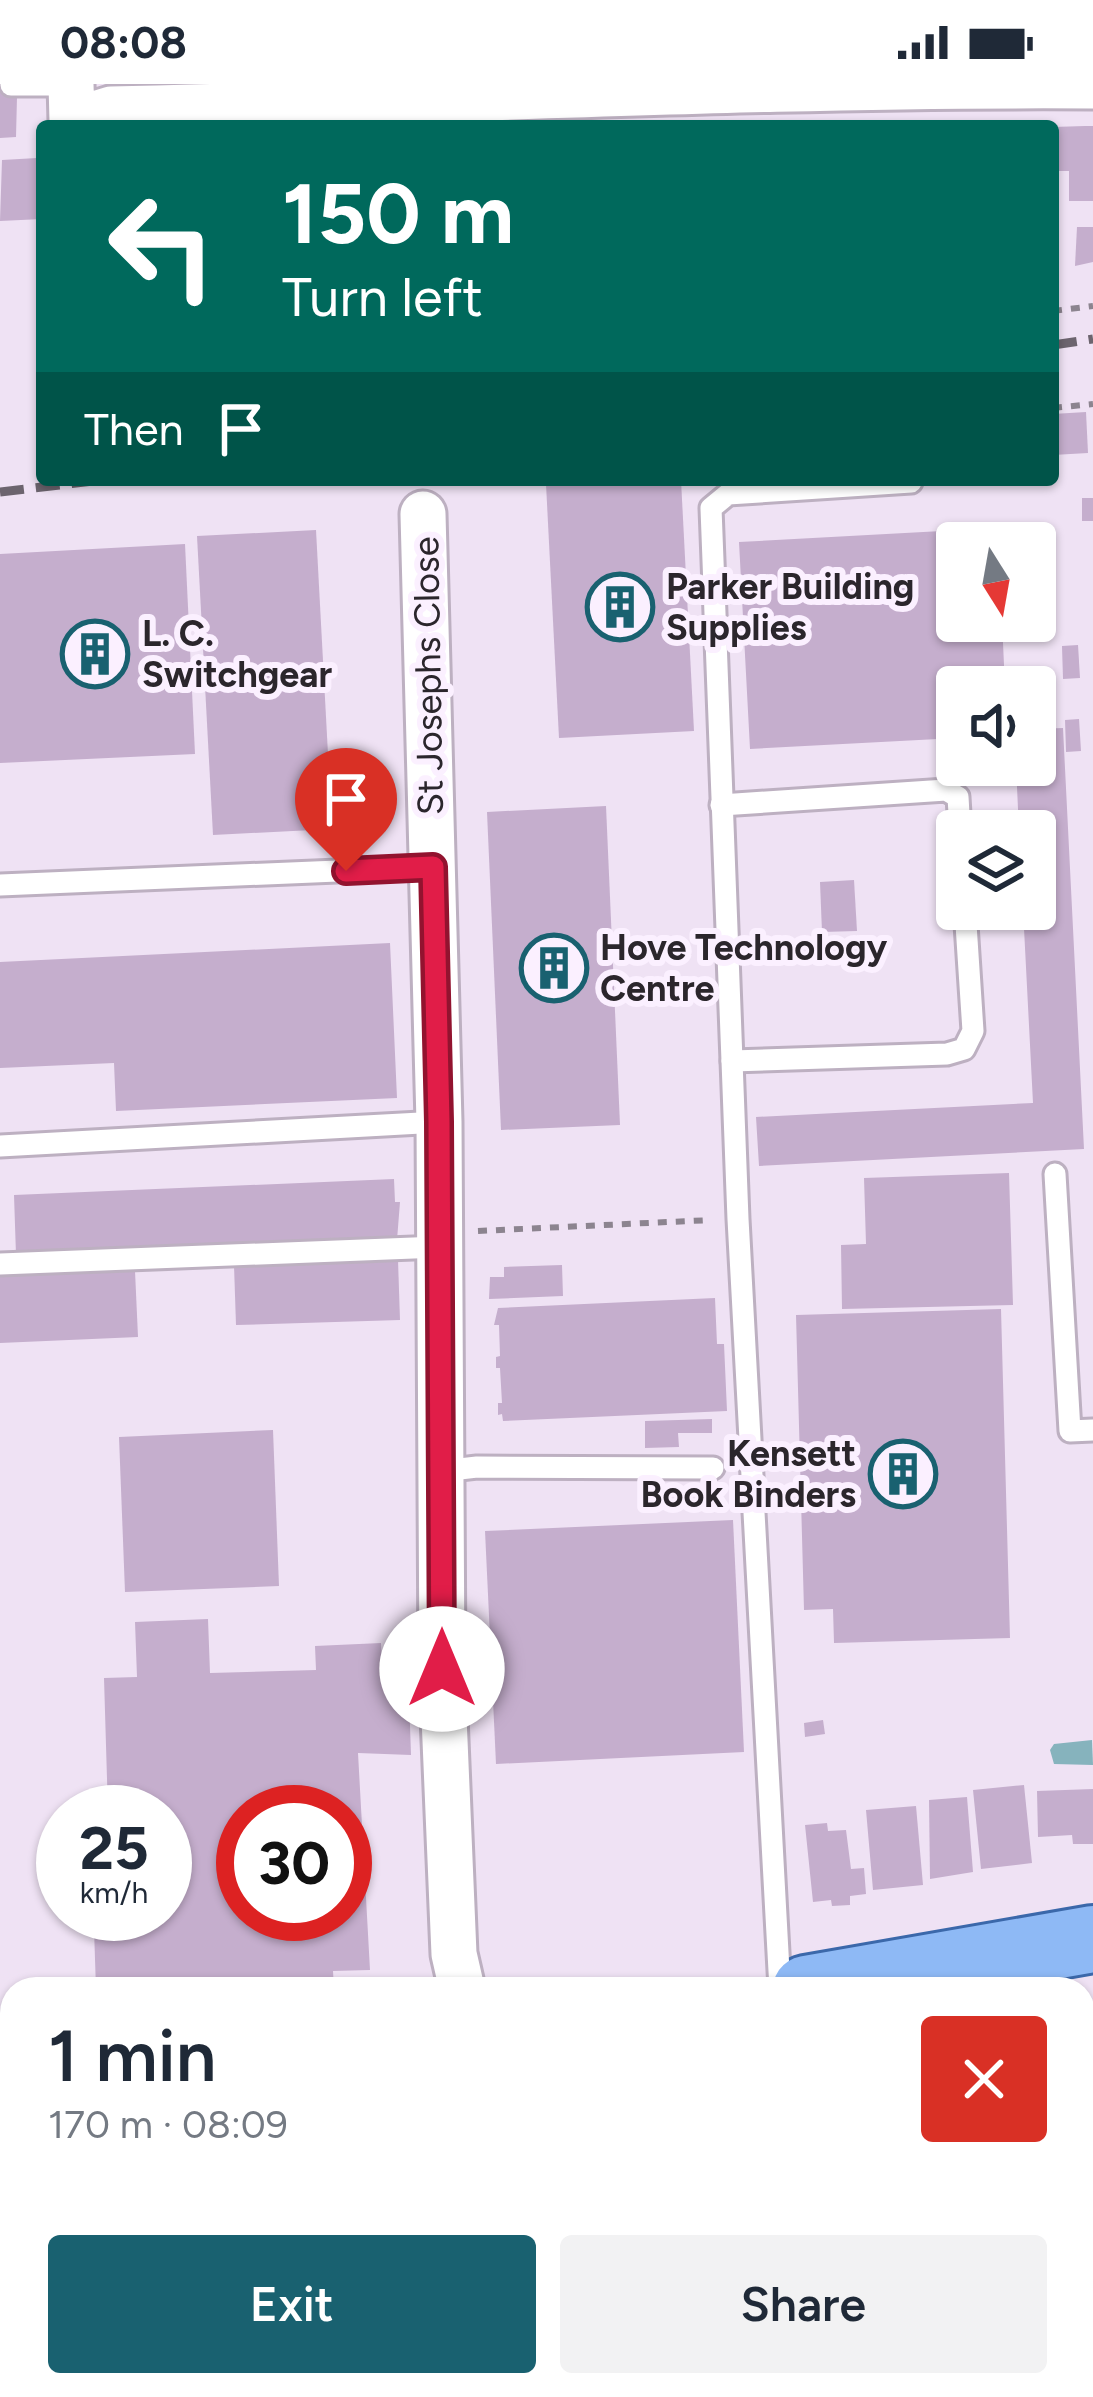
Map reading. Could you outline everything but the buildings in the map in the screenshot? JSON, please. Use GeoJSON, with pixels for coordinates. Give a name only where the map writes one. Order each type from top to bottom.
{"type":"FeatureCollection","features":[{"type":"Feature","properties":{"kind":"main road"},"geometry":{"type":"LineString","coordinates":[[875,1977],[1093,1939]]}},
{"type":"Feature","properties":{"kind":"street"},"geometry":{"type":"LineString","coordinates":[[71,97],[111,109],[267,116],[453,90],[620,110],[812,85],[1018,106],[1093,86]]}},
{"type":"Feature","properties":{"kind":"street","name":"St Josephs Close"},"geometry":{"type":"LineString","coordinates":[[424,514],[439,1122],[446,1815],[459,1977]]}},
{"type":"Feature","properties":{"kind":"lane"},"geometry":{"type":"LineString","coordinates":[[11,85],[71,97]]}},
{"type":"Feature","properties":{"kind":"lane"},"geometry":{"type":"LineString","coordinates":[[779,1977],[738,1219],[712,508],[728,494],[850,486]]}},
{"type":"Feature","properties":{"kind":"lane"},"geometry":{"type":"LineString","coordinates":[[721,805],[946,790],[958,797],[959,810]]}},
{"type":"Feature","properties":{"kind":"lane"},"geometry":{"type":"LineString","coordinates":[[0,885],[433,867]]}},
{"type":"Feature","properties":{"kind":"lane"},"geometry":{"type":"LineString","coordinates":[[732,1061],[947,1054],[964,1049],[973,1031],[966,930]]}},
{"type":"Feature","properties":{"kind":"lane"},"geometry":{"type":"LineString","coordinates":[[0,1146],[439,1122]]}},
{"type":"Feature","properties":{"kind":"lane"},"geometry":{"type":"LineString","coordinates":[[1055,1174],[1070,1431],[1093,1430]]}},
{"type":"Feature","properties":{"kind":"lane"},"geometry":{"type":"LineString","coordinates":[[0,1264],[440,1240]]}},
{"type":"Feature","properties":{"kind":"lane"},"geometry":{"type":"LineString","coordinates":[[442,1471],[477,1467],[713,1468]]}},
{"type":"Feature","properties":{"kind":"path"},"geometry":{"type":"LineString","coordinates":[[1059,310],[1093,306]]}},
{"type":"Feature","properties":{"kind":"path"},"geometry":{"type":"LineString","coordinates":[[1059,407],[1093,404]]}},
{"type":"Feature","properties":{"kind":"path"},"geometry":{"type":"LineString","coordinates":[[440,1240],[738,1219]]}},
{"type":"Feature","properties":{"kind":"water"},"geometry":{"type":"Polygon","coordinates":[[[1092,1740],[1093,1765],[1054,1764],[1050,1750],[1054,1744],[1092,1740]]]}},
{"type":"Feature","properties":{"kind":"railway"},"geometry":{"type":"LineString","coordinates":[[1059,344],[1093,339]]}},
{"type":"Feature","properties":{"kind":"railway"},"geometry":{"type":"LineString","coordinates":[[0,492],[50,486]]}},
{"type":"Feature","properties":{"kind":"place","name":"Parker Building Supplies"},"geometry":{"type":"Point","coordinates":[620,607]}},
{"type":"Feature","properties":{"kind":"place","name":"L. C. Switchgear"},"geometry":{"type":"Point","coordinates":[95,654]}},
{"type":"Feature","properties":{"kind":"place","name":"Hove Technology Centre"},"geometry":{"type":"Point","coordinates":[554,968]}},
{"type":"Feature","properties":{"kind":"place","name":"Kensett Book Binders"},"geometry":{"type":"Point","coordinates":[903,1474]}},
{"type":"Feature","properties":{"kind":"route"},"geometry":{"type":"LineString","coordinates":[[346,871],[433,867],[442,1669]]}}]}
